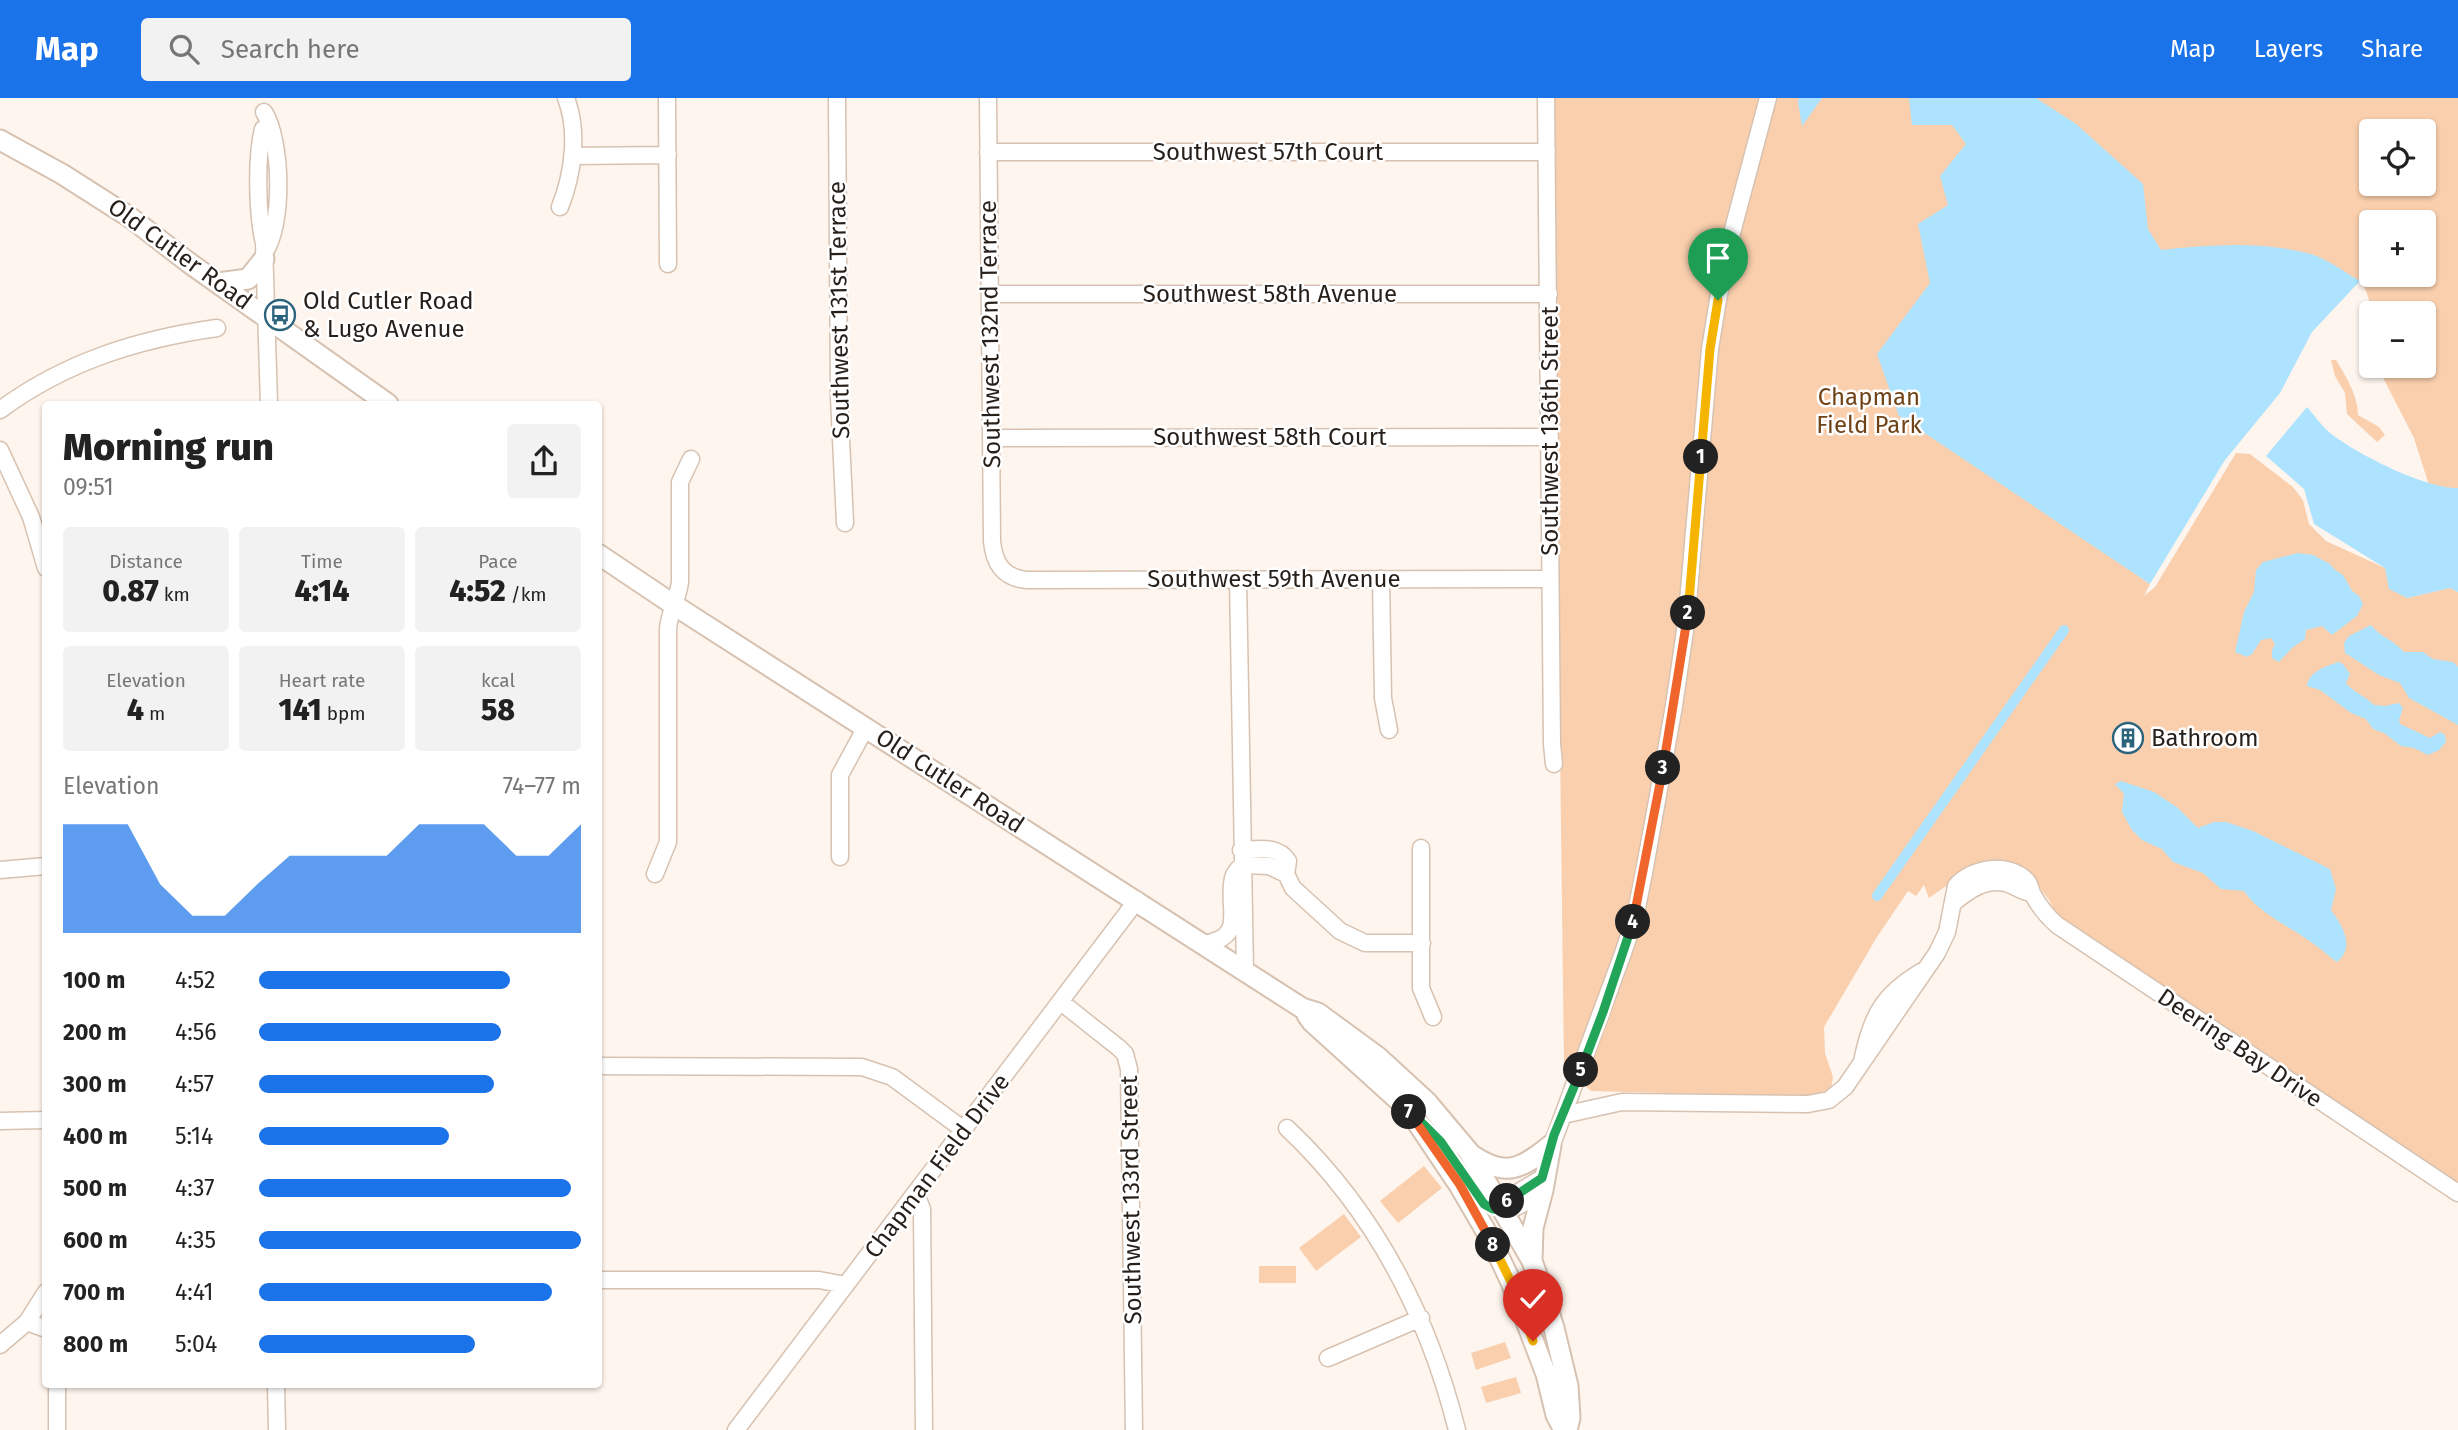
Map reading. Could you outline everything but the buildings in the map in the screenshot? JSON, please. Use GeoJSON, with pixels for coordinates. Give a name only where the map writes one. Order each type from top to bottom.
{"type":"FeatureCollection","features":[{"type":"Feature","properties":{"kind":"main road","name":"Old Cutler Road"},"geometry":{"type":"LineString","coordinates":[[0,140],[110,204],[384,401]]}},
{"type":"Feature","properties":{"kind":"main road"},"geometry":{"type":"LineString","coordinates":[[218,283],[248,279],[264,252]]}},
{"type":"Feature","properties":{"kind":"main road","name":"Old Cutler Road"},"geometry":{"type":"LineString","coordinates":[[602,557],[1302,1008],[1318,1013],[1378,1057],[1427,1102],[1469,1152],[1504,1210]]}},
{"type":"Feature","properties":{"kind":"main road","name":"Old Cutler Road"},"geometry":{"type":"LineString","coordinates":[[1302,1008],[1312,1022],[1408,1109],[1460,1185],[1511,1282],[1546,1374]]}},
{"type":"Feature","properties":{"kind":"main road"},"geometry":{"type":"LineString","coordinates":[[1408,1109],[1441,1142],[1481,1200],[1493,1209],[1504,1210]]}},
{"type":"Feature","properties":{"kind":"main road"},"geometry":{"type":"LineString","coordinates":[[1469,1152],[1486,1164],[1510,1169],[1528,1163],[1551,1145]]}},
{"type":"Feature","properties":{"kind":"main road"},"geometry":{"type":"LineString","coordinates":[[1532,1261],[1533,1228],[1551,1145]]}},
{"type":"Feature","properties":{"kind":"main road"},"geometry":{"type":"LineString","coordinates":[[1504,1210],[1519,1242],[1532,1261],[1560,1349],[1570,1402],[1566,1430]]}},
{"type":"Feature","properties":{"kind":"main road"},"geometry":{"type":"LineString","coordinates":[[1504,1210],[1498,1223],[1500,1234],[1533,1309],[1556,1415],[1566,1430]]}},
{"type":"Feature","properties":{"kind":"street"},"geometry":{"type":"LineString","coordinates":[[560,207],[568,187],[572,156],[571,115],[566,98]]}},
{"type":"Feature","properties":{"kind":"street"},"geometry":{"type":"LineString","coordinates":[[667,98],[668,264]]}},
{"type":"Feature","properties":{"kind":"street","name":"Southwest 131st Terrace"},"geometry":{"type":"LineString","coordinates":[[837,98],[839,397],[845,523]]}},
{"type":"Feature","properties":{"kind":"street","name":"Southwest 132nd Terrace"},"geometry":{"type":"LineString","coordinates":[[988,98],[993,548],[996,562],[1001,569]]}},
{"type":"Feature","properties":{"kind":"street","name":"Southwest 136th Street"},"geometry":{"type":"LineString","coordinates":[[1546,98],[1554,764]]}},
{"type":"Feature","properties":{"kind":"street"},"geometry":{"type":"LineString","coordinates":[[1504,1210],[1507,1199],[1542,1178],[1551,1145],[1634,918],[1674,706],[1686,624],[1709,359],[1718,300],[1744,183],[1768,98]]}},
{"type":"Feature","properties":{"kind":"street"},"geometry":{"type":"LineString","coordinates":[[264,105],[263,129],[259,143],[259,180],[269,401]]}},
{"type":"Feature","properties":{"kind":"street"},"geometry":{"type":"LineString","coordinates":[[264,105],[274,139],[277,206],[272,243],[264,252]]}},
{"type":"Feature","properties":{"kind":"street","name":"Southwest 57th Court"},"geometry":{"type":"LineString","coordinates":[[988,152],[1547,152]]}},
{"type":"Feature","properties":{"kind":"street"},"geometry":{"type":"LineString","coordinates":[[572,156],[668,155]]}},
{"type":"Feature","properties":{"kind":"street","name":"Southwest 58th Avenue"},"geometry":{"type":"LineString","coordinates":[[990,295],[1549,293]]}},
{"type":"Feature","properties":{"kind":"street"},"geometry":{"type":"LineString","coordinates":[[0,410],[57,375],[121,349],[164,336],[217,328]]}},
{"type":"Feature","properties":{"kind":"street","name":"Southwest 58th Court"},"geometry":{"type":"LineString","coordinates":[[991,438],[1550,437]]}},
{"type":"Feature","properties":{"kind":"street"},"geometry":{"type":"LineString","coordinates":[[0,450],[31,517],[42,554]]}},
{"type":"Feature","properties":{"kind":"street"},"geometry":{"type":"LineString","coordinates":[[655,874],[668,842],[668,629],[680,582],[680,482],[691,459]]}},
{"type":"Feature","properties":{"kind":"street","name":"Southwest 59th Avenue"},"geometry":{"type":"LineString","coordinates":[[1001,569],[1012,577],[1027,580],[1550,579]]}},
{"type":"Feature","properties":{"kind":"street"},"geometry":{"type":"LineString","coordinates":[[1238,579],[1245,971]]}},
{"type":"Feature","properties":{"kind":"street"},"geometry":{"type":"LineString","coordinates":[[1381,579],[1382,698],[1389,730]]}},
{"type":"Feature","properties":{"kind":"street"},"geometry":{"type":"LineString","coordinates":[[840,857],[840,775],[866,727]]}},
{"type":"Feature","properties":{"kind":"street"},"geometry":{"type":"LineString","coordinates":[[1422,848],[1422,988],[1433,1017]]}},
{"type":"Feature","properties":{"kind":"street"},"geometry":{"type":"LineString","coordinates":[[1241,857],[1286,874],[1293,888],[1346,935],[1365,943],[1422,943]]}},
{"type":"Feature","properties":{"kind":"street"},"geometry":{"type":"LineString","coordinates":[[1203,944],[1224,937],[1231,928],[1233,877],[1241,857]]}},
{"type":"Feature","properties":{"kind":"street"},"geometry":{"type":"LineString","coordinates":[[0,870],[42,866]]}},
{"type":"Feature","properties":{"kind":"street","name":"Deering Bay Drive"},"geometry":{"type":"LineString","coordinates":[[1563,1115],[1622,1102],[1819,1103],[1838,1095],[1861,1066],[1944,942],[1956,886],[1975,872],[1989,869],[2006,871],[2024,878],[2029,883],[2031,893],[2057,925],[2458,1193]]}},
{"type":"Feature","properties":{"kind":"street","name":"Chapman Field Drive"},"geometry":{"type":"LineString","coordinates":[[736,1430],[1137,900]]}},
{"type":"Feature","properties":{"kind":"street"},"geometry":{"type":"LineString","coordinates":[[1226,959],[1236,929],[1233,916]]}},
{"type":"Feature","properties":{"kind":"street","name":"Southwest 133rd Street"},"geometry":{"type":"LineString","coordinates":[[1061,1002],[1119,1048],[1125,1054],[1129,1069],[1134,1430]]}},
{"type":"Feature","properties":{"kind":"street"},"geometry":{"type":"LineString","coordinates":[[602,1066],[862,1067],[891,1077],[964,1130]]}},
{"type":"Feature","properties":{"kind":"street"},"geometry":{"type":"LineString","coordinates":[[0,1121],[42,1120]]}},
{"type":"Feature","properties":{"kind":"street"},"geometry":{"type":"LineString","coordinates":[[1287,1128],[1329,1171],[1360,1211],[1399,1274],[1421,1318],[1442,1374],[1457,1430]]}},
{"type":"Feature","properties":{"kind":"street"},"geometry":{"type":"LineString","coordinates":[[916,1194],[922,1209],[924,1430]]}},
{"type":"Feature","properties":{"kind":"street"},"geometry":{"type":"LineString","coordinates":[[602,1280],[819,1280],[846,1285]]}},
{"type":"Feature","properties":{"kind":"street"},"geometry":{"type":"LineString","coordinates":[[0,1345],[27,1322],[42,1298]]}},
{"type":"Feature","properties":{"kind":"street"},"geometry":{"type":"LineString","coordinates":[[1328,1358],[1421,1318]]}},
{"type":"Feature","properties":{"kind":"street"},"geometry":{"type":"LineString","coordinates":[[27,1322],[42,1328]]}},
{"type":"Feature","properties":{"kind":"street"},"geometry":{"type":"LineString","coordinates":[[57,1388],[57,1430]]}},
{"type":"Feature","properties":{"kind":"street"},"geometry":{"type":"LineString","coordinates":[[276,1388],[276,1430]]}},
{"type":"Feature","properties":{"kind":"green space","name":"Chapman Field Park"},"geometry":{"type":"Polygon","coordinates":[[[1552,98],[2458,98],[2458,499],[2433,498],[2414,438],[2383,378],[2436,378],[2436,301],[2369,301],[2364,287],[2436,287],[2436,210],[2359,210],[2359,281],[2354,278],[2302,335],[2137,575],[2150,584],[2144,596],[2155,587],[2236,453],[2250,454],[2293,487],[2303,500],[2309,524],[2326,541],[2385,568],[2407,598],[2450,588],[2458,592],[2458,1183],[2056,914],[2031,877],[1966,872],[1929,898],[1924,885],[1916,896],[1908,891],[1877,937],[1824,1027],[1825,1053],[1833,1077],[1831,1089],[1818,1097],[1591,1091],[1564,1068],[1552,98]]]}},
{"type":"Feature","properties":{"kind":"green space"},"geometry":{"type":"Polygon","coordinates":[[[2331,360],[2336,360],[2354,393],[2358,415],[2379,427],[2385,435],[2377,442],[2347,414],[2345,393],[2335,376],[2331,360]]]}},
{"type":"Feature","properties":{"kind":"green space"},"geometry":{"type":"Polygon","coordinates":[[[1424,1166],[1442,1188],[1398,1223],[1380,1201],[1424,1166]]]}},
{"type":"Feature","properties":{"kind":"green space"},"geometry":{"type":"Polygon","coordinates":[[[1344,1214],[1361,1237],[1316,1271],[1299,1248],[1344,1214]]]}},
{"type":"Feature","properties":{"kind":"green space"},"geometry":{"type":"Polygon","coordinates":[[[1259,1266],[1296,1266],[1296,1283],[1259,1283],[1259,1266]]]}},
{"type":"Feature","properties":{"kind":"green space"},"geometry":{"type":"Polygon","coordinates":[[[1505,1342],[1511,1358],[1476,1370],[1471,1353],[1505,1342]]]}},
{"type":"Feature","properties":{"kind":"green space"},"geometry":{"type":"Polygon","coordinates":[[[1516,1377],[1521,1393],[1486,1403],[1481,1387],[1516,1377]]]}},
{"type":"Feature","properties":{"kind":"water"},"geometry":{"type":"Polygon","coordinates":[[[1799,98],[1822,98],[1802,126],[1798,102],[1799,98]]]}},
{"type":"Feature","properties":{"kind":"water"},"geometry":{"type":"Polygon","coordinates":[[[1909,98],[2036,98],[2076,124],[2143,184],[2148,229],[2161,250],[2234,245],[2289,249],[2321,258],[2359,280],[2312,332],[2280,393],[2225,460],[2150,584],[1899,416],[1877,354],[1930,283],[1918,224],[1948,205],[1940,176],[1966,144],[1952,125],[1912,125],[1909,98]]]}},
{"type":"Feature","properties":{"kind":"water"},"geometry":{"type":"Polygon","coordinates":[[[2307,407],[2329,432],[2372,459],[2428,483],[2458,488],[2458,592],[2450,588],[2407,598],[2389,589],[2385,568],[2314,524],[2304,489],[2266,456],[2307,407]]]}},
{"type":"Feature","properties":{"kind":"water"},"geometry":{"type":"Polygon","coordinates":[[[2298,553],[2313,555],[2343,575],[2363,604],[2357,616],[2332,635],[2322,626],[2306,630],[2305,639],[2279,662],[2272,658],[2275,644],[2271,638],[2261,640],[2247,657],[2235,652],[2244,612],[2254,592],[2256,570],[2263,562],[2298,553]]]}},
{"type":"Feature","properties":{"kind":"water"},"geometry":{"type":"Polygon","coordinates":[[[2371,625],[2404,652],[2423,652],[2433,659],[2453,662],[2458,667],[2458,725],[2409,698],[2400,683],[2379,675],[2345,653],[2344,643],[2349,636],[2371,625]]]}},
{"type":"Feature","properties":{"kind":"water"},"geometry":{"type":"Polygon","coordinates":[[[2338,662],[2343,664],[2350,674],[2346,683],[2352,689],[2374,705],[2399,703],[2403,708],[2400,724],[2430,738],[2440,732],[2445,735],[2446,742],[2439,750],[2428,755],[2414,748],[2401,746],[2384,733],[2373,729],[2366,719],[2351,713],[2320,690],[2307,686],[2314,673],[2338,662]]]}},
{"type":"Feature","properties":{"kind":"water"},"geometry":{"type":"Polygon","coordinates":[[[2121,781],[2154,792],[2178,808],[2198,828],[2214,822],[2226,822],[2253,831],[2330,869],[2336,889],[2331,910],[2345,936],[2346,950],[2343,956],[2337,962],[2306,938],[2267,914],[2244,891],[2221,889],[2203,873],[2173,862],[2162,849],[2142,840],[2132,830],[2122,812],[2124,794],[2115,784],[2121,781]]]}},
{"type":"Feature","properties":{"kind":"waterway"},"geometry":{"type":"LineString","coordinates":[[1877,896],[2064,630]]}},
{"type":"Feature","properties":{"kind":"place","name":"Old Cutler Road & Lugo Avenue"},"geometry":{"type":"Point","coordinates":[280,315]}},
{"type":"Feature","properties":{"kind":"place","name":"Bathroom"},"geometry":{"type":"Point","coordinates":[2128,738]}},
{"type":"Feature","properties":{"kind":"route"},"geometry":{"type":"LineString","coordinates":[[1533,1341],[1511,1282],[1475,1210],[1408,1109],[1441,1142],[1477,1196],[1490,1208],[1504,1210],[1507,1199],[1542,1178],[1554,1135],[1603,1012],[1622,956],[1644,873],[1686,624],[1710,349],[1718,300]]}}]}
